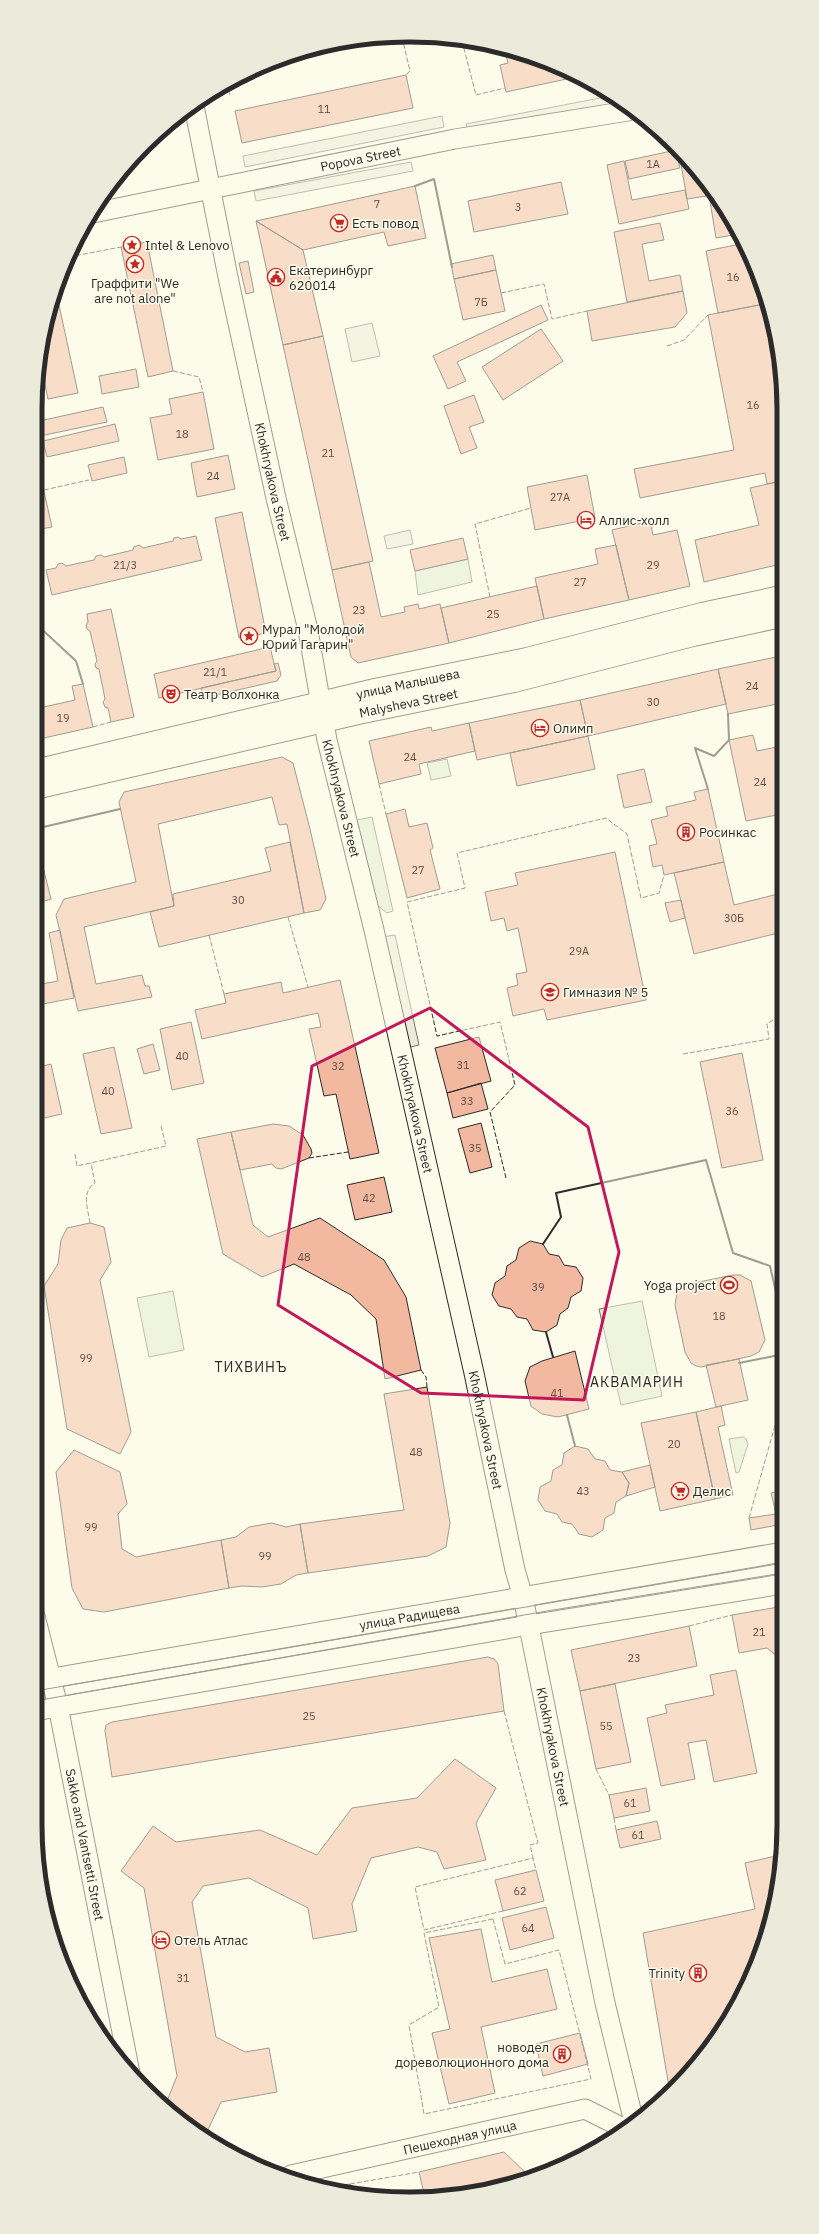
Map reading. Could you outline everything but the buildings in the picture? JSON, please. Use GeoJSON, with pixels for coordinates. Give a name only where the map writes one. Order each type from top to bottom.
{"type":"FeatureCollection","features":[{"type":"Feature","properties":{"kind":"main road","name":"улица Малышева"},"geometry":{"type":"LineString","coordinates":[[42,769],[322,713],[375,690],[527,658],[702,614],[777,598]]}},
{"type":"Feature","properties":{"kind":"main road","name":"Malysheva Street"},"geometry":{"type":"LineString","coordinates":[[42,786],[322,713],[514,681],[693,635],[777,617]]}},
{"type":"Feature","properties":{"kind":"street","name":"Khokhryakova Street"},"geometry":{"type":"LineString","coordinates":[[195,111],[276,498],[308,630],[322,713],[374,930],[474,1373],[515,1570],[529,1625],[604,2003],[633,2116]]}},
{"type":"Feature","properties":{"kind":"street","name":"Popova Street"},"geometry":{"type":"LineString","coordinates":[[100,212],[238,182],[455,139],[624,112]]}},
{"type":"Feature","properties":{"kind":"street","name":"улица Радищева"},"geometry":{"type":"LineString","coordinates":[[42,1679],[777,1553]]}},
{"type":"Feature","properties":{"kind":"street"},"geometry":{"type":"LineString","coordinates":[[42,1709],[529,1625],[694,1600],[777,1585]]}},
{"type":"Feature","properties":{"kind":"street","name":"Sakko and Vantsetti Street"},"geometry":{"type":"LineString","coordinates":[[42,1679],[58,1706],[127,2060]]}},
{"type":"Feature","properties":{"kind":"street","name":"Пешеходная улица"},"geometry":{"type":"LineString","coordinates":[[297,2174],[585,2109],[619,2127]]}},
{"type":"Feature","properties":{"kind":"highlighted area"},"geometry":{"type":"Polygon","coordinates":[[[430,1008],[588,1127],[619,1252],[584,1400],[421,1393],[278,1305],[312,1066],[430,1008]]]}},
{"type":"Feature","properties":{"kind":"green space"},"geometry":{"type":"Polygon","coordinates":[[[468,559],[472,582],[418,595],[415,571],[468,559]]]}},
{"type":"Feature","properties":{"kind":"green space"},"geometry":{"type":"Polygon","coordinates":[[[447,759],[451,776],[431,780],[427,763],[447,759]]]}},
{"type":"Feature","properties":{"kind":"green space"},"geometry":{"type":"Polygon","coordinates":[[[372,817],[393,911],[387,913],[378,906],[357,820],[372,817]]]}},
{"type":"Feature","properties":{"kind":"green space"},"geometry":{"type":"Polygon","coordinates":[[[173,1291],[184,1350],[149,1357],[137,1298],[173,1291]]]}},
{"type":"Feature","properties":{"kind":"green space"},"geometry":{"type":"Polygon","coordinates":[[[642,1301],[662,1396],[621,1405],[599,1309],[642,1301]]]}},
{"type":"Feature","properties":{"kind":"green space"},"geometry":{"type":"Polygon","coordinates":[[[743,1437],[746,1439],[748,1444],[739,1472],[736,1473],[729,1439],[743,1437]]]}},
{"type":"Feature","properties":{"kind":"shaded area"},"geometry":{"type":"Polygon","coordinates":[[[603,97],[615,105],[468,133],[466,124],[603,97]]]}},
{"type":"Feature","properties":{"kind":"shaded area"},"geometry":{"type":"Polygon","coordinates":[[[442,116],[444,127],[245,167],[243,156],[442,116]]]}},
{"type":"Feature","properties":{"kind":"shaded area"},"geometry":{"type":"Polygon","coordinates":[[[411,162],[413,171],[256,201],[254,191],[411,162]]]}},
{"type":"Feature","properties":{"kind":"shaded area"},"geometry":{"type":"Polygon","coordinates":[[[372,323],[380,356],[352,362],[345,329],[372,323]]]}},
{"type":"Feature","properties":{"kind":"shaded area"},"geometry":{"type":"Polygon","coordinates":[[[410,530],[413,544],[387,549],[384,536],[410,530]]]}},
{"type":"Feature","properties":{"kind":"shaded area"},"geometry":{"type":"Polygon","coordinates":[[[395,935],[419,1045],[406,1048],[382,937],[395,935]]]}},
{"type":"Feature","properties":{"kind":"tram line"},"geometry":{"type":"LineString","coordinates":[[42,1690],[777,1564]]}},
{"type":"Feature","properties":{"kind":"tram line"},"geometry":{"type":"LineString","coordinates":[[42,1700],[547,1611],[777,1574]]}},
{"type":"Feature","properties":{"kind":"fence"},"geometry":{"type":"LineString","coordinates":[[403,42],[410,71],[406,75]]}},
{"type":"Feature","properties":{"kind":"fence"},"geometry":{"type":"LineString","coordinates":[[463,46],[476,95],[505,88]]}},
{"type":"Feature","properties":{"kind":"fence"},"geometry":{"type":"LineString","coordinates":[[229,90],[230,96]]}},
{"type":"Feature","properties":{"kind":"fence"},"geometry":{"type":"LineString","coordinates":[[76,256],[121,247]]}},
{"type":"Feature","properties":{"kind":"fence"},"geometry":{"type":"LineString","coordinates":[[501,293],[544,284],[552,319],[587,311]]}},
{"type":"Feature","properties":{"kind":"fence"},"geometry":{"type":"LineString","coordinates":[[667,346],[684,340],[708,315]]}},
{"type":"Feature","properties":{"kind":"fence"},"geometry":{"type":"LineString","coordinates":[[173,371],[199,377],[203,392]]}},
{"type":"Feature","properties":{"kind":"fence"},"geometry":{"type":"LineString","coordinates":[[44,490],[89,480]]}},
{"type":"Feature","properties":{"kind":"fence"},"geometry":{"type":"LineString","coordinates":[[490,597],[475,524],[531,508]]}},
{"type":"Feature","properties":{"kind":"fence"},"geometry":{"type":"LineString","coordinates":[[93,727],[111,722]]}},
{"type":"Feature","properties":{"kind":"fence"},"geometry":{"type":"LineString","coordinates":[[379,784],[386,814]]}},
{"type":"Feature","properties":{"kind":"fence"},"geometry":{"type":"LineString","coordinates":[[506,1178],[490,1112],[515,1085],[500,1022],[437,1036],[407,902],[465,888],[457,853],[606,818],[627,834],[641,898],[659,893],[664,875]]}},
{"type":"Feature","properties":{"kind":"fence"},"geometry":{"type":"LineString","coordinates":[[288,917],[308,987]]}},
{"type":"Feature","properties":{"kind":"fence"},"geometry":{"type":"LineString","coordinates":[[209,935],[224,994]]}},
{"type":"Feature","properties":{"kind":"fence"},"geometry":{"type":"LineString","coordinates":[[683,1054],[769,1039],[767,1024],[777,1017]]}},
{"type":"Feature","properties":{"kind":"fence"},"geometry":{"type":"LineString","coordinates":[[75,1154],[77,1166],[166,1146],[161,1126]]}},
{"type":"Feature","properties":{"kind":"fence"},"geometry":{"type":"LineString","coordinates":[[309,1158],[348,1152]]}},
{"type":"Feature","properties":{"kind":"fence"},"geometry":{"type":"LineString","coordinates":[[90,1223],[86,1201],[88,1191],[95,1183],[91,1163]]}},
{"type":"Feature","properties":{"kind":"fence"},"geometry":{"type":"LineString","coordinates":[[421,1370],[426,1377],[427,1387]]}},
{"type":"Feature","properties":{"kind":"fence"},"geometry":{"type":"LineString","coordinates":[[749,1518],[777,1418]]}},
{"type":"Feature","properties":{"kind":"fence"},"geometry":{"type":"LineString","coordinates":[[689,1626],[732,1615]]}},
{"type":"Feature","properties":{"kind":"fence"},"geometry":{"type":"LineString","coordinates":[[504,1711],[538,1843],[530,1845],[533,1858]]}},
{"type":"Feature","properties":{"kind":"fence"},"geometry":{"type":"LineString","coordinates":[[596,1769],[609,1795]]}},
{"type":"Feature","properties":{"kind":"fence"},"geometry":{"type":"LineString","coordinates":[[614,1818],[616,1830]]}},
{"type":"Feature","properties":{"kind":"fence"},"geometry":{"type":"LineString","coordinates":[[503,1911],[424,1930],[415,1887],[533,1858],[536,1870]]}},
{"type":"Feature","properties":{"kind":"fence"},"geometry":{"type":"LineString","coordinates":[[493,1919],[505,1964],[559,1950],[591,2079],[424,2114],[409,2025],[439,2007],[424,1933],[493,1919]]}},
{"type":"Feature","properties":{"kind":"fence"},"geometry":{"type":"LineString","coordinates":[[350,2184],[419,2172]]}},
{"type":"Feature","properties":{"kind":"wall"},"geometry":{"type":"LineString","coordinates":[[415,186],[434,179],[452,267]]}},
{"type":"Feature","properties":{"kind":"wall"},"geometry":{"type":"LineString","coordinates":[[42,629],[76,661],[83,684]]}},
{"type":"Feature","properties":{"kind":"wall"},"geometry":{"type":"LineString","coordinates":[[708,789],[695,748],[714,756],[729,740],[728,714]]}},
{"type":"Feature","properties":{"kind":"wall"},"geometry":{"type":"LineString","coordinates":[[42,827],[120,809]]}},
{"type":"Feature","properties":{"kind":"wall"},"geometry":{"type":"LineString","coordinates":[[543,1244],[561,1217],[556,1193],[706,1160],[733,1253],[770,1266],[777,1297]]}},
{"type":"Feature","properties":{"kind":"wall"},"geometry":{"type":"LineString","coordinates":[[546,1332],[553,1357]]}},
{"type":"Feature","properties":{"kind":"wall"},"geometry":{"type":"LineString","coordinates":[[739,1363],[777,1355]]}},
{"type":"Feature","properties":{"kind":"wall"},"geometry":{"type":"LineString","coordinates":[[567,1415],[575,1446]]}},
{"type":"Feature","properties":{"kind":"place","name":"Есть повод"},"geometry":{"type":"Point","coordinates":[339,223]}},
{"type":"Feature","properties":{"kind":"place","name":"Intel & Lenovo"},"geometry":{"type":"Point","coordinates":[132,245]}},
{"type":"Feature","properties":{"kind":"place","name":"Граффити \"We are not alone\""},"geometry":{"type":"Point","coordinates":[135,264]}},
{"type":"Feature","properties":{"kind":"place","name":"Екатеринбург 620014"},"geometry":{"type":"Point","coordinates":[276,277]}},
{"type":"Feature","properties":{"kind":"place","name":"Аллис-холл"},"geometry":{"type":"Point","coordinates":[586,520]}},
{"type":"Feature","properties":{"kind":"place","name":"Мурал \"Молодой Юрий Гагарин\""},"geometry":{"type":"Point","coordinates":[249,636]}},
{"type":"Feature","properties":{"kind":"place","name":"Театр Волхонка"},"geometry":{"type":"Point","coordinates":[171,694]}},
{"type":"Feature","properties":{"kind":"place","name":"Олимп"},"geometry":{"type":"Point","coordinates":[540,728]}},
{"type":"Feature","properties":{"kind":"place","name":"Росинкас"},"geometry":{"type":"Point","coordinates":[686,832]}},
{"type":"Feature","properties":{"kind":"place","name":"Гимназия № 5"},"geometry":{"type":"Point","coordinates":[550,992]}},
{"type":"Feature","properties":{"kind":"place","name":"Yoga projeсt"},"geometry":{"type":"Point","coordinates":[729,1285]}},
{"type":"Feature","properties":{"kind":"place","name":"Делис"},"geometry":{"type":"Point","coordinates":[680,1491]}},
{"type":"Feature","properties":{"kind":"place","name":"Отель Атлас"},"geometry":{"type":"Point","coordinates":[161,1940]}},
{"type":"Feature","properties":{"kind":"place","name":"Trinity"},"geometry":{"type":"Point","coordinates":[698,1973]}},
{"type":"Feature","properties":{"kind":"place","name":"новодел дореволюционного дома"},"geometry":{"type":"Point","coordinates":[562,2054]}},
{"type":"Feature","properties":{"kind":"district","name":"ТИХВИНЪ"},"geometry":{"type":"Point","coordinates":[251,1367]}},
{"type":"Feature","properties":{"kind":"district","name":"АКВАМАРИН"},"geometry":{"type":"Point","coordinates":[637,1382]}}]}
